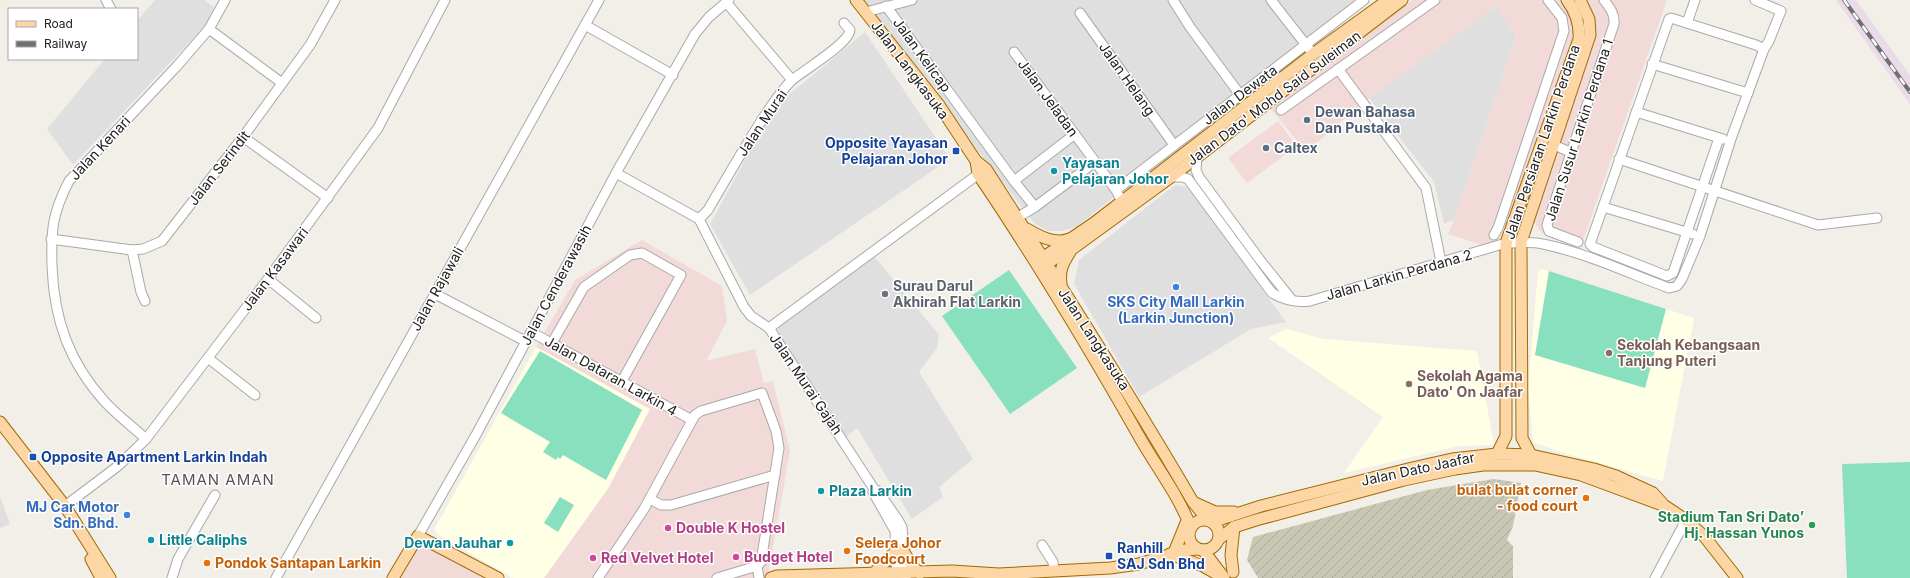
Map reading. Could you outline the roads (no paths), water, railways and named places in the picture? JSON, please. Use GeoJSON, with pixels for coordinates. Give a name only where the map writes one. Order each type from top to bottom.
{"type":"FeatureCollection","features":[{"type":"Feature","properties":{"kind":"main road","name":"Jalan Langkasuka"},"geometry":{"type":"LineString","coordinates":[[856,0],[938,105],[1042,263],[1140,438],[1186,516],[1190,530]]}},
{"type":"Feature","properties":{"kind":"main road","name":"Jalan Dato' Mohd Said Suleiman"},"geometry":{"type":"LineString","coordinates":[[1042,263],[1072,249],[1171,177],[1253,108],[1309,50],[1388,0]]}},
{"type":"Feature","properties":{"kind":"main road","name":"Jalan Dato' Mohd Said Suleiman"},"geometry":{"type":"LineString","coordinates":[[1042,263],[1122,202],[1402,0]]}},
{"type":"Feature","properties":{"kind":"main road","name":"Jalan Persiaran Larkin Perdana"},"geometry":{"type":"LineString","coordinates":[[1531,455],[1522,438],[1521,242],[1590,35],[1590,19],[1576,1]]}},
{"type":"Feature","properties":{"kind":"main road","name":"Jalan Persiaran Larkin Perdana"},"geometry":{"type":"LineString","coordinates":[[1497,454],[1506,436],[1506,243],[1579,39],[1576,1]]}},
{"type":"Feature","properties":{"kind":"main road","name":"Jalan Langkasuka"},"geometry":{"type":"LineString","coordinates":[[982,171],[1018,217],[1042,263],[1062,289],[1119,377],[1193,502],[1210,521]]}},
{"type":"Feature","properties":{"kind":"main road"},"geometry":{"type":"LineString","coordinates":[[1025,228],[1038,235],[1056,240],[1065,240],[1076,236]]}},
{"type":"Feature","properties":{"kind":"main road"},"geometry":{"type":"LineString","coordinates":[[1062,289],[1059,275],[1060,268],[1072,249]]}},
{"type":"Feature","properties":{"kind":"main road"},"geometry":{"type":"LineString","coordinates":[[0,422],[65,506],[110,578]]}},
{"type":"Feature","properties":{"kind":"main road"},"geometry":{"type":"LineString","coordinates":[[0,431],[60,510],[101,578]]}},
{"type":"Feature","properties":{"kind":"main road","name":"Jalan Dato Jaafar"},"geometry":{"type":"LineString","coordinates":[[1210,521],[1220,521],[1240,512],[1412,468],[1452,459],[1497,454],[1531,455],[1569,462],[1616,476],[1653,493],[1665,506]]}},
{"type":"Feature","properties":{"kind":"main road","name":"Jalan Dato Jaafar"},"geometry":{"type":"LineString","coordinates":[[1218,542],[1234,527],[1280,512],[1404,480],[1454,469],[1483,465],[1535,465],[1558,469],[1612,485],[1665,506],[1686,520],[1717,551],[1737,578]]}},
{"type":"Feature","properties":{"kind":"main road"},"geometry":{"type":"LineString","coordinates":[[1193,502],[1215,512],[1240,512]]}},
{"type":"Feature","properties":{"kind":"main road"},"geometry":{"type":"LineString","coordinates":[[1169,553],[1184,533],[1186,516]]}},
{"type":"Feature","properties":{"kind":"main road"},"geometry":{"type":"LineString","coordinates":[[1169,553],[1198,521],[1210,521],[1218,530],[1218,542],[1229,577]]}},
{"type":"Feature","properties":{"kind":"main road"},"geometry":{"type":"LineString","coordinates":[[1229,577],[1234,527]]}},
{"type":"Feature","properties":{"kind":"main road"},"geometry":{"type":"LineString","coordinates":[[1190,530],[1191,542],[1201,549],[1229,577]]}},
{"type":"Feature","properties":{"kind":"main road"},"geometry":{"type":"LineString","coordinates":[[418,536],[493,577]]}},
{"type":"Feature","properties":{"kind":"main road","name":"Jalan Cenderawasih"},"geometry":{"type":"LineString","coordinates":[[393,578],[418,536]]}},
{"type":"Feature","properties":{"kind":"main road"},"geometry":{"type":"LineString","coordinates":[[771,578],[777,576],[874,573],[901,575],[920,572],[952,571],[988,574],[1113,568],[1139,564],[1169,553],[1213,547],[1218,542]]}},
{"type":"Feature","properties":{"kind":"main road"},"geometry":{"type":"LineString","coordinates":[[874,573],[899,551],[914,568],[920,572]]}},
{"type":"Feature","properties":{"kind":"main road"},"geometry":{"type":"LineString","coordinates":[[1169,553],[1229,577]]}},
{"type":"Feature","properties":{"kind":"main road"},"geometry":{"type":"LineString","coordinates":[[969,578],[988,574]]}},
{"type":"Feature","properties":{"kind":"street","name":"Jalan Kenari"},"geometry":{"type":"LineString","coordinates":[[146,439],[106,403],[86,378],[73,357],[59,320],[55,303],[51,239],[52,222],[58,202],[69,181],[210,29],[225,0]]}},
{"type":"Feature","properties":{"kind":"street","name":"Jalan Serindit"},"geometry":{"type":"LineString","coordinates":[[51,239],[132,250],[143,249],[162,241],[243,137],[310,45],[335,0]]}},
{"type":"Feature","properties":{"kind":"street","name":"Jalan Kasawari"},"geometry":{"type":"LineString","coordinates":[[65,506],[118,466],[146,439],[268,279],[378,128],[445,0]]}},
{"type":"Feature","properties":{"kind":"street","name":"Jalan Rajawali"},"geometry":{"type":"LineString","coordinates":[[276,578],[599,0]]}},
{"type":"Feature","properties":{"kind":"street"},"geometry":{"type":"LineString","coordinates":[[866,12],[912,0]]}},
{"type":"Feature","properties":{"kind":"street"},"geometry":{"type":"LineString","coordinates":[[1173,0],[1190,27],[1241,96]]}},
{"type":"Feature","properties":{"kind":"street"},"geometry":{"type":"LineString","coordinates":[[1271,0],[1309,50]]}},
{"type":"Feature","properties":{"kind":"street","name":"Jalan Dewata"},"geometry":{"type":"LineString","coordinates":[[1116,190],[1241,96],[1309,50],[1364,0]]}},
{"type":"Feature","properties":{"kind":"street"},"geometry":{"type":"LineString","coordinates":[[1281,110],[1435,0]]}},
{"type":"Feature","properties":{"kind":"street"},"geometry":{"type":"LineString","coordinates":[[1494,235],[1498,228],[1564,31],[1562,18],[1548,0]]}},
{"type":"Feature","properties":{"kind":"street","name":"Jalan Susur Larkin Perdana 1"},"geometry":{"type":"LineString","coordinates":[[1578,242],[1546,229],[1570,152],[1614,24],[1615,17],[1613,12],[1604,0]]}},
{"type":"Feature","properties":{"kind":"street"},"geometry":{"type":"LineString","coordinates":[[1687,23],[1695,0]]}},
{"type":"Feature","properties":{"kind":"street"},"geometry":{"type":"LineString","coordinates":[[1603,207],[1700,236],[1730,141],[1764,49],[1770,41],[1780,11],[1755,0]]}},
{"type":"Feature","properties":{"kind":"street"},"geometry":{"type":"LineString","coordinates":[[728,1],[792,80]]}},
{"type":"Feature","properties":{"kind":"street","name":"Jalan Cenderawasih"},"geometry":{"type":"LineString","coordinates":[[418,536],[477,433],[616,173],[695,34],[709,17],[728,1]]}},
{"type":"Feature","properties":{"kind":"street"},"geometry":{"type":"LineString","coordinates":[[1559,14],[1576,1]]}},
{"type":"Feature","properties":{"kind":"street","name":"Jalan Kelicap"},"geometry":{"type":"LineString","coordinates":[[886,6],[1014,181],[1035,207]]}},
{"type":"Feature","properties":{"kind":"street","name":"Jalan Helang"},"geometry":{"type":"LineString","coordinates":[[1080,13],[1174,145]]}},
{"type":"Feature","properties":{"kind":"street"},"geometry":{"type":"LineString","coordinates":[[1719,138],[1702,186],[1688,233],[1673,273],[1667,276],[1593,247],[1590,244],[1669,19],[1687,23],[1756,45],[1764,49]]}},
{"type":"Feature","properties":{"kind":"street","name":"Jalan Murai"},"geometry":{"type":"LineString","coordinates":[[699,219],[708,210],[755,131],[778,96],[792,80],[815,64],[843,41],[850,31],[844,23]]}},
{"type":"Feature","properties":{"kind":"street"},"geometry":{"type":"LineString","coordinates":[[585,25],[673,75]]}},
{"type":"Feature","properties":{"kind":"street"},"geometry":{"type":"LineString","coordinates":[[210,29],[282,83]]}},
{"type":"Feature","properties":{"kind":"street","name":"Jalan Jeladan"},"geometry":{"type":"LineString","coordinates":[[1014,52],[1116,190],[1122,202]]}},
{"type":"Feature","properties":{"kind":"street"},"geometry":{"type":"LineString","coordinates":[[1652,64],[1748,93]]}},
{"type":"Feature","properties":{"kind":"street"},"geometry":{"type":"LineString","coordinates":[[1338,69],[1426,188],[1441,262]]}},
{"type":"Feature","properties":{"kind":"street"},"geometry":{"type":"LineString","coordinates":[[1636,112],[1730,141]]}},
{"type":"Feature","properties":{"kind":"street"},"geometry":{"type":"LineString","coordinates":[[1014,181],[1075,134]]}},
{"type":"Feature","properties":{"kind":"street"},"geometry":{"type":"LineString","coordinates":[[243,137],[328,198]]}},
{"type":"Feature","properties":{"kind":"street"},"geometry":{"type":"LineString","coordinates":[[1526,141],[1541,146]]}},
{"type":"Feature","properties":{"kind":"street"},"geometry":{"type":"LineString","coordinates":[[1554,145],[1570,152]]}},
{"type":"Feature","properties":{"kind":"street"},"geometry":{"type":"LineString","coordinates":[[1197,156],[1196,170],[1199,177],[1260,260],[1292,300]]}},
{"type":"Feature","properties":{"kind":"street"},"geometry":{"type":"LineString","coordinates":[[1619,159],[1818,225],[1877,218]]}},
{"type":"Feature","properties":{"kind":"street"},"geometry":{"type":"LineString","coordinates":[[1018,217],[1035,207],[1095,162]]}},
{"type":"Feature","properties":{"kind":"street"},"geometry":{"type":"LineString","coordinates":[[769,328],[982,171]]}},
{"type":"Feature","properties":{"kind":"street"},"geometry":{"type":"LineString","coordinates":[[616,173],[699,219]]}},
{"type":"Feature","properties":{"kind":"street","name":"Jalan Larkin Perdana 2"},"geometry":{"type":"LineString","coordinates":[[1171,177],[1182,177],[1188,179],[1272,293],[1281,298],[1300,302],[1310,301],[1506,243],[1521,242],[1542,243],[1580,254],[1669,288],[1677,286],[1682,279],[1700,236]]}},
{"type":"Feature","properties":{"kind":"street","name":"Jalan Murai Gajah"},"geometry":{"type":"LineString","coordinates":[[699,219],[744,307],[751,316],[769,328],[874,489],[873,494],[895,531],[899,551],[901,575]]}},
{"type":"Feature","properties":{"kind":"street"},"geometry":{"type":"LineString","coordinates":[[132,250],[141,292],[145,301]]}},
{"type":"Feature","properties":{"kind":"street"},"geometry":{"type":"LineString","coordinates":[[552,343],[584,287],[630,255],[642,253],[681,275],[622,381]]}},
{"type":"Feature","properties":{"kind":"street"},"geometry":{"type":"LineString","coordinates":[[268,279],[316,318]]}},
{"type":"Feature","properties":{"kind":"street"},"geometry":{"type":"LineString","coordinates":[[434,294],[526,341]]}},
{"type":"Feature","properties":{"kind":"street","name":"Jalan Dataran Larkin 4"},"geometry":{"type":"LineString","coordinates":[[531,332],[692,420]]}},
{"type":"Feature","properties":{"kind":"street"},"geometry":{"type":"LineString","coordinates":[[208,358],[255,395]]}},
{"type":"Feature","properties":{"kind":"street"},"geometry":{"type":"LineString","coordinates":[[598,578],[650,499],[692,420],[701,411],[762,393],[778,443],[775,475],[761,562],[757,566],[717,578]]}},
{"type":"Feature","properties":{"kind":"street"},"geometry":{"type":"LineString","coordinates":[[650,499],[661,505],[671,505],[775,475]]}},
{"type":"Feature","properties":{"kind":"street"},"geometry":{"type":"LineString","coordinates":[[172,578],[178,559],[215,495]]}},
{"type":"Feature","properties":{"kind":"street"},"geometry":{"type":"LineString","coordinates":[[1655,578],[1686,520]]}},
{"type":"Feature","properties":{"kind":"street"},"geometry":{"type":"LineString","coordinates":[[1042,545],[1053,562],[1054,571]]}},
{"type":"Feature","properties":{"kind":"street"},"geometry":{"type":"LineString","coordinates":[[757,566],[759,578]]}},
{"type":"Feature","properties":{"kind":"railway"},"geometry":{"type":"LineString","coordinates":[[1844,0],[1910,92]]}},
{"type":"Feature","properties":{"kind":"place","name":"Dewan Bahasa Dan Pustaka"},"geometry":{"type":"Point","coordinates":[1307,120]}},
{"type":"Feature","properties":{"kind":"place","name":"Caltex"},"geometry":{"type":"Point","coordinates":[1266,148]}},
{"type":"Feature","properties":{"kind":"place","name":"Opposite Yayasan Pelajaran Johor"},"geometry":{"type":"Point","coordinates":[956,151]}},
{"type":"Feature","properties":{"kind":"place","name":"Yayasan Pelajaran Johor"},"geometry":{"type":"Point","coordinates":[1054,171]}},
{"type":"Feature","properties":{"kind":"place","name":"SKS City Mall Larkin (Larkin Junction)"},"geometry":{"type":"Point","coordinates":[1176,287]}},
{"type":"Feature","properties":{"kind":"place","name":"Surau Darul Akhirah Flat Larkin"},"geometry":{"type":"Point","coordinates":[885,294]}},
{"type":"Feature","properties":{"kind":"place","name":"Sekolah Kebangsaan Tanjung Puteri"},"geometry":{"type":"Point","coordinates":[1609,353]}},
{"type":"Feature","properties":{"kind":"place","name":"Sekolah Agama Dato' On Jaafar"},"geometry":{"type":"Point","coordinates":[1409,384]}},
{"type":"Feature","properties":{"kind":"place","name":"Opposite Apartment Larkin Indah"},"geometry":{"type":"Point","coordinates":[33,457]}},
{"type":"Feature","properties":{"kind":"place","name":"Plaza Larkin"},"geometry":{"type":"Point","coordinates":[821,491]}},
{"type":"Feature","properties":{"kind":"place","name":"bulat bulat corner - food court"},"geometry":{"type":"Point","coordinates":[1586,498]}},
{"type":"Feature","properties":{"kind":"place","name":"MJ Car Motor Sdn. Bhd."},"geometry":{"type":"Point","coordinates":[127,515]}},
{"type":"Feature","properties":{"kind":"place","name":"Stadium Tan Sri Dato’ Hj. Hassan Yunos"},"geometry":{"type":"Point","coordinates":[1812,525]}},
{"type":"Feature","properties":{"kind":"place","name":"Double K Hostel"},"geometry":{"type":"Point","coordinates":[668,528]}},
{"type":"Feature","properties":{"kind":"place","name":"Little Caliphs"},"geometry":{"type":"Point","coordinates":[151,540]}},
{"type":"Feature","properties":{"kind":"place","name":"Dewan Jauhar"},"geometry":{"type":"Point","coordinates":[510,543]}},
{"type":"Feature","properties":{"kind":"place","name":"Selera Johor Foodcourt"},"geometry":{"type":"Point","coordinates":[847,551]}},
{"type":"Feature","properties":{"kind":"place","name":"Ranhill SAJ Sdn Bhd"},"geometry":{"type":"Point","coordinates":[1109,556]}},
{"type":"Feature","properties":{"kind":"place","name":"Budget Hotel"},"geometry":{"type":"Point","coordinates":[736,557]}},
{"type":"Feature","properties":{"kind":"place","name":"Red Velvet Hotel"},"geometry":{"type":"Point","coordinates":[593,558]}},
{"type":"Feature","properties":{"kind":"place","name":"Pondok Santapan Larkin"},"geometry":{"type":"Point","coordinates":[207,563]}},
{"type":"Feature","properties":{"kind":"district","name":"TAMAN AMAN"},"geometry":{"type":"Point","coordinates":[218,480]}}]}
